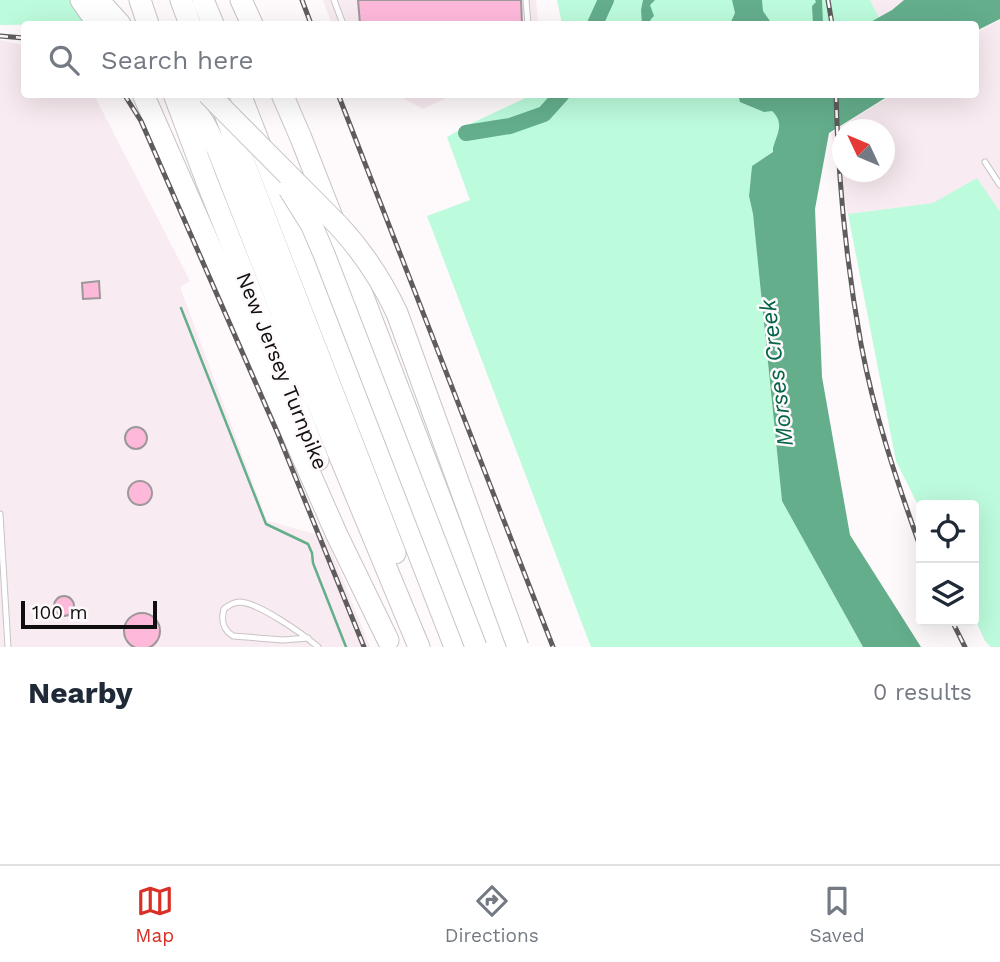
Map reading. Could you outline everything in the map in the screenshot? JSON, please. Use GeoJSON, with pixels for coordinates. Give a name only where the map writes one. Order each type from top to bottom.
{"type":"FeatureCollection","features":[{"type":"Feature","properties":{"kind":"highway"},"geometry":{"type":"LineString","coordinates":[[81,0],[96,21]]}},
{"type":"Feature","properties":{"kind":"highway"},"geometry":{"type":"LineString","coordinates":[[97,0],[117,21]]}},
{"type":"Feature","properties":{"kind":"highway"},"geometry":{"type":"LineString","coordinates":[[116,0],[136,21]]}},
{"type":"Feature","properties":{"kind":"highway"},"geometry":{"type":"LineString","coordinates":[[140,0],[147,21]]}},
{"type":"Feature","properties":{"kind":"highway"},"geometry":{"type":"LineString","coordinates":[[181,0],[189,21]]}},
{"type":"Feature","properties":{"kind":"highway"},"geometry":{"type":"LineString","coordinates":[[203,0],[212,21]]}},
{"type":"Feature","properties":{"kind":"highway"},"geometry":{"type":"LineString","coordinates":[[241,0],[250,21]]}},
{"type":"Feature","properties":{"kind":"highway"},"geometry":{"type":"LineString","coordinates":[[145,98],[336,533],[389,643]]}},
{"type":"Feature","properties":{"kind":"highway","name":"New Jersey Turnpike"},"geometry":{"type":"LineString","coordinates":[[176,98],[389,643]]}},
{"type":"Feature","properties":{"kind":"highway"},"geometry":{"type":"LineString","coordinates":[[187,98],[218,150],[304,370],[418,634]]}},
{"type":"Feature","properties":{"kind":"highway"},"geometry":{"type":"LineString","coordinates":[[212,98],[348,236],[386,289],[518,647]]}},
{"type":"Feature","properties":{"kind":"highway","name":"New Jersey Turnpike"},"geometry":{"type":"LineString","coordinates":[[218,98],[418,634],[431,647]]}},
{"type":"Feature","properties":{"kind":"highway"},"geometry":{"type":"LineString","coordinates":[[242,98],[455,647]]}},
{"type":"Feature","properties":{"kind":"highway"},"geometry":{"type":"LineString","coordinates":[[284,98],[497,647]]}},
{"type":"Feature","properties":{"kind":"highway"},"geometry":{"type":"LineString","coordinates":[[237,125],[283,180],[312,226],[476,647]]}},
{"type":"Feature","properties":{"kind":"lane"},"geometry":{"type":"LineString","coordinates":[[334,0],[342,21]]}},
{"type":"Feature","properties":{"kind":"lane"},"geometry":{"type":"LineString","coordinates":[[526,0],[528,21]]}},
{"type":"Feature","properties":{"kind":"lane"},"geometry":{"type":"LineString","coordinates":[[985,162],[1000,185]]}},
{"type":"Feature","properties":{"kind":"lane"},"geometry":{"type":"LineString","coordinates":[[0,514],[3,617],[8,647]]}},
{"type":"Feature","properties":{"kind":"lane"},"geometry":{"type":"LineString","coordinates":[[308,638],[283,640],[233,636],[227,632],[222,618],[225,609],[241,602],[274,616],[308,638],[318,647]]}},
{"type":"Feature","properties":{"kind":"shaded area"},"geometry":{"type":"Polygon","coordinates":[[[0,0],[71,0],[82,21],[21,21],[21,25],[0,25],[0,0]]]}},
{"type":"Feature","properties":{"kind":"shaded area"},"geometry":{"type":"Polygon","coordinates":[[[323,0],[536,0],[538,21],[331,21],[323,0]]]}},
{"type":"Feature","properties":{"kind":"shaded area"},"geometry":{"type":"Polygon","coordinates":[[[557,0],[870,0],[879,18],[873,21],[561,21],[557,0]]]}},
{"type":"Feature","properties":{"kind":"shaded area"},"geometry":{"type":"Polygon","coordinates":[[[870,0],[904,0],[879,18],[870,0]]]}},
{"type":"Feature","properties":{"kind":"shaded area"},"geometry":{"type":"Polygon","coordinates":[[[1000,20],[1000,258],[933,203],[848,214],[841,182],[895,182],[895,119],[853,119],[887,98],[979,98],[979,31],[1000,20]]]}},
{"type":"Feature","properties":{"kind":"shaded area"},"geometry":{"type":"Polygon","coordinates":[[[0,40],[21,44],[21,98],[96,98],[190,281],[180,287],[267,521],[326,537],[370,647],[0,647],[0,40]]]}},
{"type":"Feature","properties":{"kind":"shaded area"},"geometry":{"type":"Polygon","coordinates":[[[403,98],[447,98],[423,109],[403,98]]]}},
{"type":"Feature","properties":{"kind":"shaded area"},"geometry":{"type":"Polygon","coordinates":[[[526,98],[800,98],[773,152],[752,166],[749,196],[782,501],[863,647],[591,647],[427,216],[470,200],[447,137],[526,98]]]}},
{"type":"Feature","properties":{"kind":"shaded area"},"geometry":{"type":"Polygon","coordinates":[[[977,178],[1000,212],[1000,647],[991,647],[978,626],[979,500],[916,501],[896,461],[848,214],[933,203],[977,178]]]}},
{"type":"Feature","properties":{"kind":"water"},"geometry":{"type":"Polygon","coordinates":[[[643,0],[655,0],[650,5],[654,16],[650,21],[642,21],[643,0]]]}},
{"type":"Feature","properties":{"kind":"water"},"geometry":{"type":"Polygon","coordinates":[[[732,0],[762,0],[763,11],[770,21],[731,21],[735,13],[732,0]]]}},
{"type":"Feature","properties":{"kind":"water"},"geometry":{"type":"Polygon","coordinates":[[[815,0],[822,0],[823,21],[813,21],[812,6],[815,0]]]}},
{"type":"Feature","properties":{"kind":"water"},"geometry":{"type":"Polygon","coordinates":[[[904,0],[1000,0],[1000,19],[979,30],[979,21],[872,21],[904,0]]]}},
{"type":"Feature","properties":{"kind":"water","name":"Morses Creek"},"geometry":{"type":"Polygon","coordinates":[[[739,98],[885,98],[851,119],[832,119],[832,131],[829,133],[815,209],[822,377],[850,535],[921,647],[863,647],[782,501],[749,196],[752,166],[773,152],[778,133],[776,115],[772,111],[764,112],[740,102],[739,98]]]}},
{"type":"Feature","properties":{"kind":"building"},"geometry":{"type":"Polygon","coordinates":[[[358,0],[521,0],[522,21],[360,21],[358,0]]]}},
{"type":"Feature","properties":{"kind":"building"},"geometry":{"type":"Polygon","coordinates":[[[99,281],[100,298],[83,299],[82,283],[99,281]]]}},
{"type":"Feature","properties":{"kind":"building"},"geometry":{"type":"Polygon","coordinates":[[[132,427],[140,427],[147,434],[147,442],[140,449],[132,449],[125,442],[125,434],[132,427]]]}},
{"type":"Feature","properties":{"kind":"building"},"geometry":{"type":"Polygon","coordinates":[[[140,481],[151,488],[152,493],[145,504],[140,505],[129,498],[128,493],[135,482],[140,481]]]}},
{"type":"Feature","properties":{"kind":"building"},"geometry":{"type":"Polygon","coordinates":[[[60,596],[68,596],[74,606],[68,616],[60,616],[54,610],[54,602],[60,596]]]}},
{"type":"Feature","properties":{"kind":"building"},"geometry":{"type":"Polygon","coordinates":[[[135,615],[149,615],[158,624],[158,638],[149,647],[135,647],[126,638],[126,624],[135,615]]]}},
{"type":"Feature","properties":{"kind":"waterway"},"geometry":{"type":"LineString","coordinates":[[596,21],[606,0]]}},
{"type":"Feature","properties":{"kind":"waterway"},"geometry":{"type":"LineString","coordinates":[[466,133],[510,126],[544,114],[558,98]]}},
{"type":"Feature","properties":{"kind":"waterway"},"geometry":{"type":"LineString","coordinates":[[181,308],[266,524],[308,544],[346,647]]}},
{"type":"Feature","properties":{"kind":"railway"},"geometry":{"type":"LineString","coordinates":[[302,0],[310,21]]}},
{"type":"Feature","properties":{"kind":"railway"},"geometry":{"type":"LineString","coordinates":[[828,0],[832,21]]}},
{"type":"Feature","properties":{"kind":"railway"},"geometry":{"type":"LineString","coordinates":[[0,36],[21,38]]}},
{"type":"Feature","properties":{"kind":"railway"},"geometry":{"type":"LineString","coordinates":[[127,98],[141,121],[278,434],[364,647]]}},
{"type":"Feature","properties":{"kind":"railway"},"geometry":{"type":"LineString","coordinates":[[340,98],[553,647]]}},
{"type":"Feature","properties":{"kind":"railway"},"geometry":{"type":"LineString","coordinates":[[836,98],[844,220],[861,344],[872,396],[916,535]]}},
{"type":"Feature","properties":{"kind":"railway"},"geometry":{"type":"LineString","coordinates":[[954,626],[965,647]]}}]}
